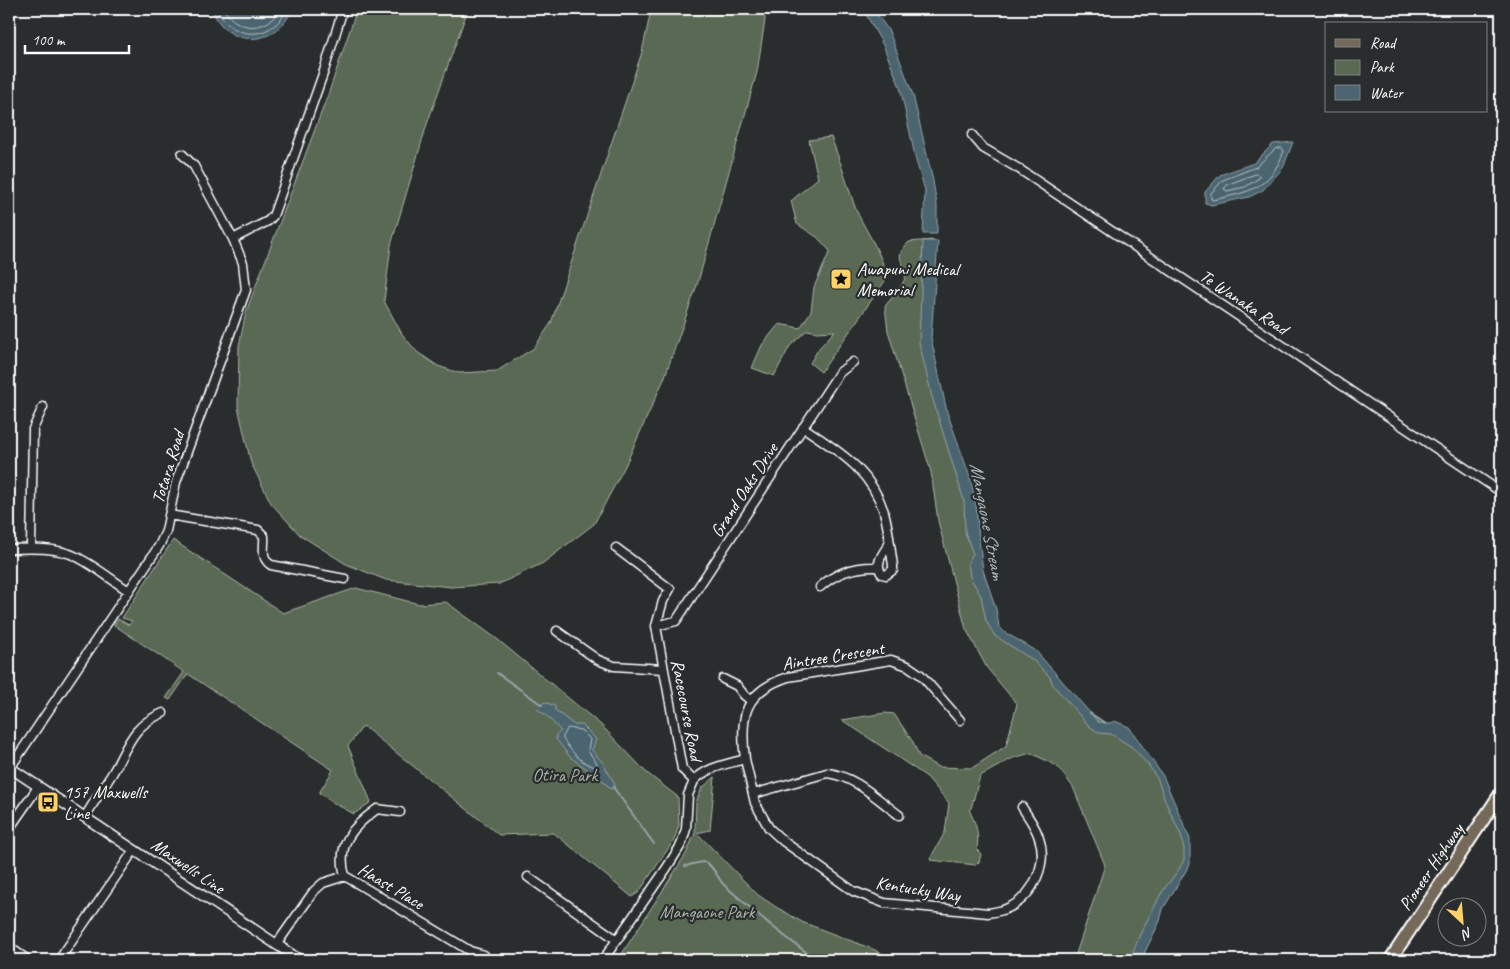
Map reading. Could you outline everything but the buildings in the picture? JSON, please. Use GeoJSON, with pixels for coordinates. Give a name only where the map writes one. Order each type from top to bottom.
{"type":"FeatureCollection","features":[{"type":"Feature","properties":{"kind":"main road","name":"Pioneer Highway"},"geometry":{"type":"LineString","coordinates":[[1390,960],[1501,793]]}},
{"type":"Feature","properties":{"kind":"street"},"geometry":{"type":"LineString","coordinates":[[233,239],[268,221],[273,216],[324,71],[343,9]]}},
{"type":"Feature","properties":{"kind":"street","name":"Te Wanaka Road"},"geometry":{"type":"LineString","coordinates":[[972,135],[983,148],[1020,169],[1501,492]]}},
{"type":"Feature","properties":{"kind":"street","name":"Totara Road"},"geometry":{"type":"LineString","coordinates":[[10,768],[159,546],[166,531],[176,482],[246,290],[244,263],[233,239],[194,166],[182,154]]}},
{"type":"Feature","properties":{"kind":"street","name":"Grand Oaks Drive"},"geometry":{"type":"LineString","coordinates":[[656,626],[676,621],[839,373],[853,362]]}},
{"type":"Feature","properties":{"kind":"street"},"geometry":{"type":"LineString","coordinates":[[31,548],[33,429],[43,407]]}},
{"type":"Feature","properties":{"kind":"street"},"geometry":{"type":"LineString","coordinates":[[803,427],[847,457],[866,477],[879,500],[884,514],[889,544],[893,570],[886,575],[882,574],[878,567],[881,556],[889,544]]}},
{"type":"Feature","properties":{"kind":"street"},"geometry":{"type":"LineString","coordinates":[[169,515],[258,530],[264,536],[263,553],[267,563],[271,566],[345,579]]}},
{"type":"Feature","properties":{"kind":"street"},"geometry":{"type":"LineString","coordinates":[[9,549],[31,548],[65,552],[77,557],[129,591]]}},
{"type":"Feature","properties":{"kind":"street","name":"Racecourse Road"},"geometry":{"type":"LineString","coordinates":[[603,960],[681,845],[686,829],[688,794],[694,781],[682,769],[656,626],[663,601],[670,589],[616,548]]}},
{"type":"Feature","properties":{"kind":"street"},"geometry":{"type":"LineString","coordinates":[[820,587],[830,577],[849,570],[878,567]]}},
{"type":"Feature","properties":{"kind":"street"},"geometry":{"type":"LineString","coordinates":[[557,630],[598,660],[614,666],[663,669]]}},
{"type":"Feature","properties":{"kind":"street","name":"Aintree Crescent"},"geometry":{"type":"LineString","coordinates":[[745,759],[744,718],[747,708],[765,688],[776,681],[788,677],[891,660],[908,666],[921,675],[960,720]]}},
{"type":"Feature","properties":{"kind":"street"},"geometry":{"type":"LineString","coordinates":[[723,678],[737,686],[752,701]]}},
{"type":"Feature","properties":{"kind":"street"},"geometry":{"type":"LineString","coordinates":[[84,816],[113,773],[136,732],[150,718],[163,714]]}},
{"type":"Feature","properties":{"kind":"street"},"geometry":{"type":"LineString","coordinates":[[694,781],[698,776],[712,769],[745,759]]}},
{"type":"Feature","properties":{"kind":"street","name":"Kentucky Way"},"geometry":{"type":"LineString","coordinates":[[745,759],[758,811],[769,828],[853,891],[884,902],[975,913],[988,913],[1010,908],[1024,897],[1037,879],[1042,858],[1040,842],[1035,827],[1022,807]]}},
{"type":"Feature","properties":{"kind":"street","name":"Maxwells Line"},"geometry":{"type":"LineString","coordinates":[[10,768],[300,960]]}},
{"type":"Feature","properties":{"kind":"street"},"geometry":{"type":"LineString","coordinates":[[753,794],[827,773],[838,774],[851,780],[899,815]]}},
{"type":"Feature","properties":{"kind":"street"},"geometry":{"type":"LineString","coordinates":[[9,829],[38,787]]}},
{"type":"Feature","properties":{"kind":"street"},"geometry":{"type":"LineString","coordinates":[[345,876],[341,863],[343,848],[360,821],[377,809],[400,812]]}},
{"type":"Feature","properties":{"kind":"street"},"geometry":{"type":"LineString","coordinates":[[59,960],[134,850]]}},
{"type":"Feature","properties":{"kind":"street","name":"Haast Place"},"geometry":{"type":"LineString","coordinates":[[276,945],[314,890],[323,883],[345,876],[470,951],[484,955]]}},
{"type":"Feature","properties":{"kind":"street"},"geometry":{"type":"LineString","coordinates":[[528,877],[617,940]]}},
{"type":"Feature","properties":{"kind":"street"},"geometry":{"type":"LineString","coordinates":[[9,947],[28,960]]}},
{"type":"Feature","properties":{"kind":"green space"},"geometry":{"type":"Polygon","coordinates":[[[357,9],[468,9],[427,124],[391,245],[384,301],[402,334],[417,352],[438,366],[459,373],[497,371],[534,348],[551,323],[642,52],[650,15],[648,9],[764,9],[765,20],[757,72],[698,282],[664,379],[625,466],[594,524],[543,563],[499,584],[451,587],[386,580],[346,564],[300,535],[271,503],[251,463],[238,407],[239,346],[246,312],[329,92],[357,9]]]}},
{"type":"Feature","properties":{"kind":"green space"},"geometry":{"type":"Polygon","coordinates":[[[831,137],[858,215],[883,264],[885,281],[821,372],[810,363],[819,348],[835,331],[817,332],[807,330],[790,346],[774,376],[752,368],[762,345],[779,324],[800,328],[811,311],[814,287],[830,251],[817,237],[797,224],[791,201],[818,178],[809,140],[831,137]]]}},
{"type":"Feature","properties":{"kind":"green space"},"geometry":{"type":"Polygon","coordinates":[[[932,240],[930,349],[979,565],[999,629],[1034,653],[1084,709],[1123,735],[1153,766],[1171,802],[1189,860],[1160,912],[1137,960],[1074,960],[1105,865],[1073,787],[1057,766],[1031,753],[1013,758],[980,776],[970,812],[977,830],[977,850],[981,854],[979,862],[976,865],[930,860],[945,832],[949,803],[927,777],[842,720],[885,713],[894,714],[913,742],[919,756],[938,767],[972,768],[1006,746],[1017,704],[987,668],[966,629],[938,521],[931,472],[888,331],[885,306],[900,288],[905,277],[900,257],[903,248],[909,242],[932,240]]]}},
{"type":"Feature","properties":{"kind":"green space","name":"Otira Park"},"geometry":{"type":"Polygon","coordinates":[[[173,540],[283,613],[356,588],[419,604],[446,602],[497,639],[601,725],[647,773],[678,797],[679,825],[674,840],[639,892],[632,897],[554,833],[499,835],[363,726],[348,746],[371,802],[354,814],[319,793],[333,770],[188,674],[170,700],[166,698],[184,672],[114,625],[118,619],[129,625],[132,621],[122,618],[173,540]]]}},
{"type":"Feature","properties":{"kind":"green space","name":"Mangaone Park"},"geometry":{"type":"Polygon","coordinates":[[[715,777],[710,830],[697,833],[758,895],[776,907],[802,922],[875,950],[893,960],[618,960],[686,854],[695,833],[696,802],[702,788],[715,777]]]}},
{"type":"Feature","properties":{"kind":"water"},"geometry":{"type":"Polygon","coordinates":[[[212,9],[292,9],[285,22],[275,31],[264,37],[252,39],[240,37],[228,31],[219,22],[212,9]]]}},
{"type":"Feature","properties":{"kind":"water"},"geometry":{"type":"Polygon","coordinates":[[[863,9],[873,9],[889,31],[913,95],[933,181],[937,205],[937,234],[923,234],[925,190],[916,161],[900,87],[883,45],[863,9]]]}},
{"type":"Feature","properties":{"kind":"water"},"geometry":{"type":"Polygon","coordinates":[[[1293,142],[1283,168],[1263,190],[1249,197],[1212,205],[1205,203],[1205,192],[1220,175],[1254,163],[1273,144],[1293,142]]]}},
{"type":"Feature","properties":{"kind":"water"},"geometry":{"type":"Polygon","coordinates":[[[923,241],[938,241],[931,338],[947,412],[970,477],[976,504],[983,570],[996,609],[999,626],[1004,632],[1035,650],[1098,722],[1110,723],[1115,721],[1129,727],[1163,776],[1190,839],[1190,864],[1163,909],[1160,921],[1141,960],[1130,960],[1140,934],[1162,892],[1184,860],[1181,835],[1158,780],[1149,766],[1132,747],[1111,734],[1099,733],[1089,726],[1053,685],[1050,677],[1033,660],[995,636],[986,621],[981,596],[970,577],[968,562],[973,554],[965,532],[964,501],[932,397],[919,342],[923,241]]]}},
{"type":"Feature","properties":{"kind":"water"},"geometry":{"type":"Polygon","coordinates":[[[544,702],[555,706],[555,710],[574,725],[582,725],[596,739],[592,750],[603,763],[615,784],[614,788],[611,789],[601,779],[570,757],[556,739],[556,735],[561,731],[546,715],[537,709],[544,702]]]}},
{"type":"Feature","properties":{"kind":"waterway"},"geometry":{"type":"LineString","coordinates":[[497,673],[542,705]]}},
{"type":"Feature","properties":{"kind":"waterway","name":"Mangaone Stream"},"geometry":{"type":"LineString","coordinates":[[1090,713],[1105,723]]}},
{"type":"Feature","properties":{"kind":"waterway"},"geometry":{"type":"LineString","coordinates":[[613,787],[654,844]]}},
{"type":"Feature","properties":{"kind":"waterway"},"geometry":{"type":"LineString","coordinates":[[685,866],[702,862],[707,863],[724,885],[781,933],[818,960]]}},
{"type":"Feature","properties":{"kind":"place","name":"Awapuni Medical Memorial"},"geometry":{"type":"Point","coordinates":[841,279]}},
{"type":"Feature","properties":{"kind":"place","name":"157 Maxwells Line"},"geometry":{"type":"Point","coordinates":[48,802]}}]}
